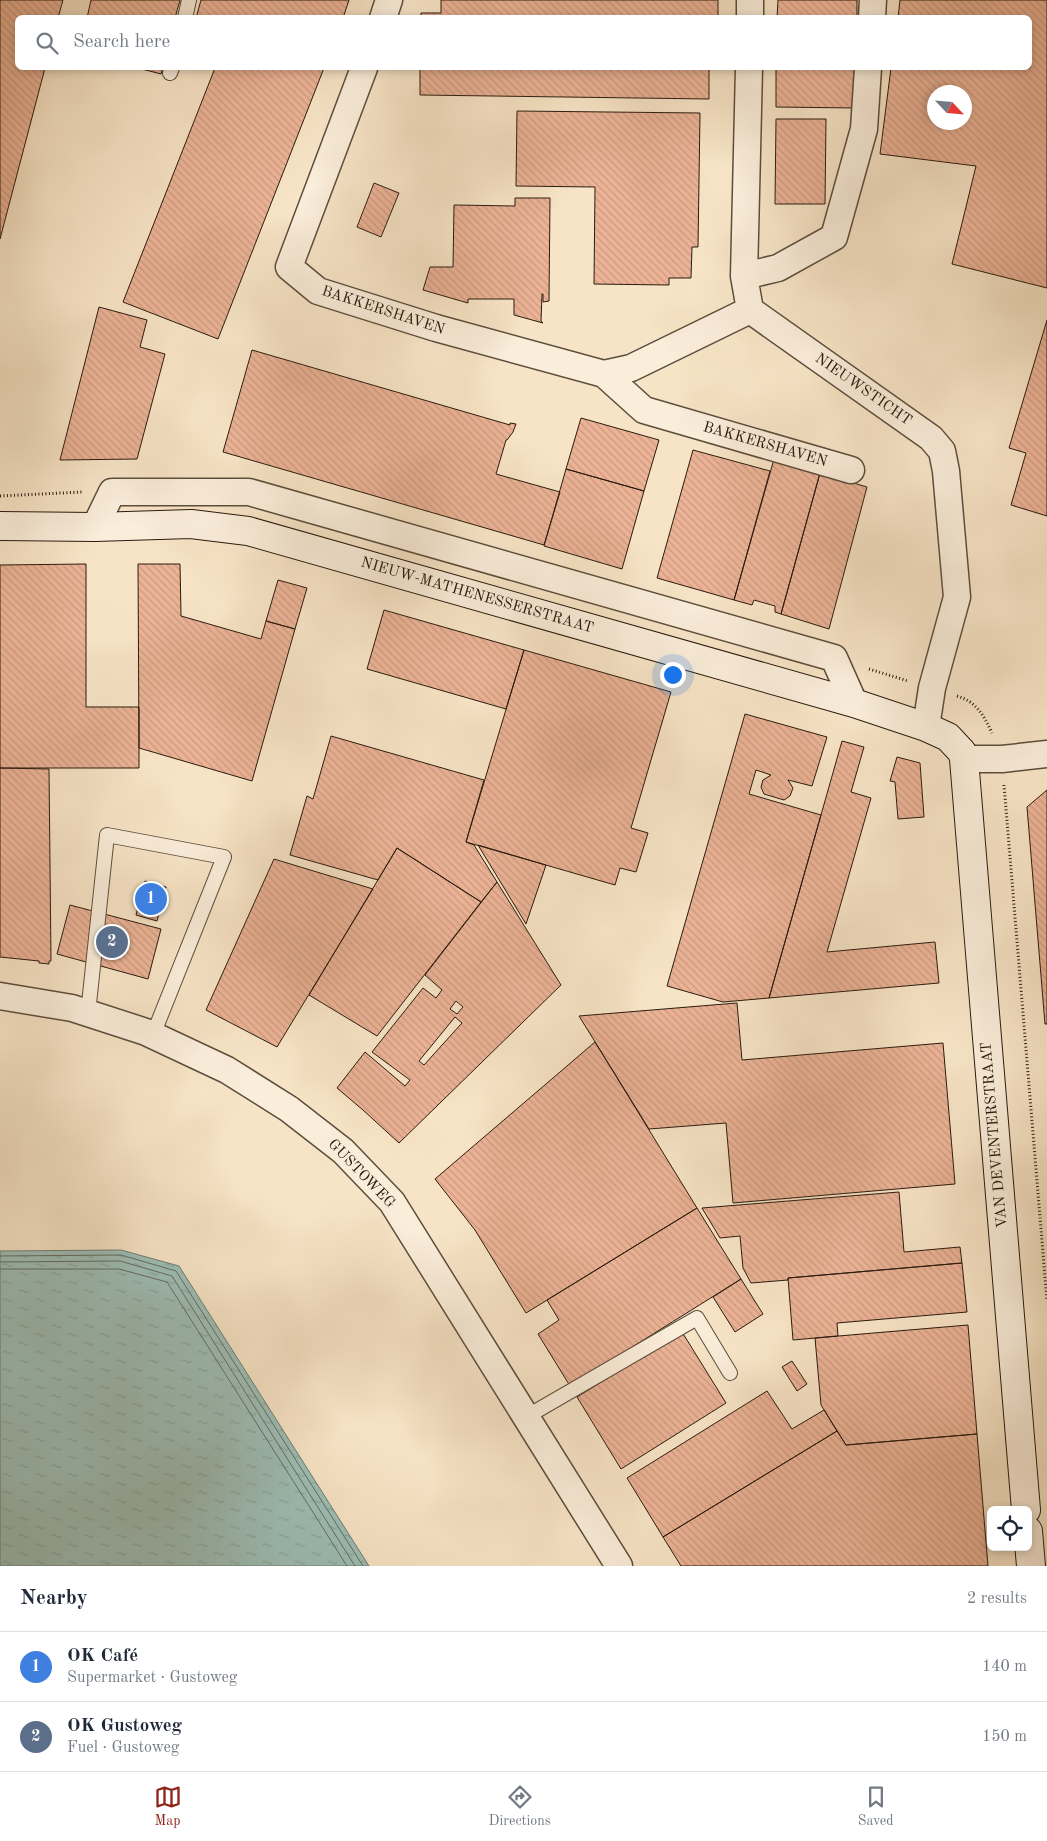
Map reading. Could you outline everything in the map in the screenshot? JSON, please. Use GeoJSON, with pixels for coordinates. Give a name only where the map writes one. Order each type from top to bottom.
{"type":"FeatureCollection","features":[{"type":"Feature","properties":{"kind":"street"},"geometry":{"type":"LineString","coordinates":[[384,15],[389,0]]}},
{"type":"Feature","properties":{"kind":"street"},"geometry":{"type":"LineString","coordinates":[[750,0],[750,15]]}},
{"type":"Feature","properties":{"kind":"street"},"geometry":{"type":"LineString","coordinates":[[872,15],[873,0]]}},
{"type":"Feature","properties":{"kind":"street","name":"BAKKERSHAVEN"},"geometry":{"type":"LineString","coordinates":[[363,70],[289,267],[318,291],[436,328],[604,374],[644,410],[851,470]]}},
{"type":"Feature","properties":{"kind":"street"},"geometry":{"type":"LineString","coordinates":[[749,70],[744,276],[750,310]]}},
{"type":"Feature","properties":{"kind":"street"},"geometry":{"type":"LineString","coordinates":[[744,276],[778,268],[834,238],[864,129],[868,70]]}},
{"type":"Feature","properties":{"kind":"street","name":"BAKKERSHAVEN"},"geometry":{"type":"LineString","coordinates":[[604,374],[631,368],[750,310]]}},
{"type":"Feature","properties":{"kind":"street","name":"NIEUWSTICHT"},"geometry":{"type":"LineString","coordinates":[[750,310],[930,438],[942,451],[946,470],[957,597],[932,688],[926,727]]}},
{"type":"Feature","properties":{"kind":"street"},"geometry":{"type":"LineString","coordinates":[[95,527],[112,492],[249,492],[834,658],[854,703]]}},
{"type":"Feature","properties":{"kind":"street","name":"NIEUW-MATHENESSERSTRAAT"},"geometry":{"type":"LineString","coordinates":[[0,526],[95,527],[191,524],[248,531],[854,703],[926,727],[948,737],[962,752],[964,759]]}},
{"type":"Feature","properties":{"kind":"street"},"geometry":{"type":"LineString","coordinates":[[964,759],[1002,759],[1047,754]]}},
{"type":"Feature","properties":{"kind":"street","name":"VAN DEVENTERSTRAAT"},"geometry":{"type":"LineString","coordinates":[[964,759],[1026,1506]]}},
{"type":"Feature","properties":{"kind":"street","name":"GUSTOWEG"},"geometry":{"type":"LineString","coordinates":[[0,996],[72,1008],[153,1035],[227,1070],[289,1109],[343,1151],[392,1202],[619,1566]]}},
{"type":"Feature","properties":{"kind":"street"},"geometry":{"type":"LineString","coordinates":[[1030,1551],[1031,1566]]}},
{"type":"Feature","properties":{"kind":"lane"},"geometry":{"type":"LineString","coordinates":[[186,15],[189,0]]}},
{"type":"Feature","properties":{"kind":"lane"},"geometry":{"type":"LineString","coordinates":[[88,1013],[107,835],[224,857],[153,1035]]}},
{"type":"Feature","properties":{"kind":"lane"},"geometry":{"type":"LineString","coordinates":[[526,1417],[697,1318],[730,1373]]}},
{"type":"Feature","properties":{"kind":"path"},"geometry":{"type":"LineString","coordinates":[[0,496],[64,492],[112,492]]}},
{"type":"Feature","properties":{"kind":"path"},"geometry":{"type":"LineString","coordinates":[[834,658],[962,697],[981,711],[1002,759],[1047,1301]]}},
{"type":"Feature","properties":{"kind":"water"},"geometry":{"type":"Polygon","coordinates":[[[121,1250],[179,1266],[369,1566],[0,1566],[0,1251],[121,1250]]]}},
{"type":"Feature","properties":{"kind":"building"},"geometry":{"type":"Polygon","coordinates":[[[0,0],[63,0],[59,15],[15,15],[15,70],[44,70],[0,239],[0,0]]]}},
{"type":"Feature","properties":{"kind":"building"},"geometry":{"type":"Polygon","coordinates":[[[91,0],[180,0],[176,15],[88,15],[91,0]]]}},
{"type":"Feature","properties":{"kind":"building"},"geometry":{"type":"Polygon","coordinates":[[[201,0],[349,0],[344,15],[197,15],[201,0]]]}},
{"type":"Feature","properties":{"kind":"building"},"geometry":{"type":"Polygon","coordinates":[[[441,0],[718,0],[718,15],[421,15],[421,13],[441,13],[441,0]]]}},
{"type":"Feature","properties":{"kind":"building"},"geometry":{"type":"Polygon","coordinates":[[[778,0],[857,0],[857,15],[777,15],[778,0]]]}},
{"type":"Feature","properties":{"kind":"building"},"geometry":{"type":"Polygon","coordinates":[[[900,0],[1047,0],[1047,288],[952,264],[976,166],[880,154],[891,70],[1032,70],[1032,15],[898,15],[900,0]]]}},
{"type":"Feature","properties":{"kind":"building"},"geometry":{"type":"Polygon","coordinates":[[[146,70],[162,70],[161,74],[146,70]]]}},
{"type":"Feature","properties":{"kind":"building"},"geometry":{"type":"Polygon","coordinates":[[[214,70],[323,70],[218,339],[123,302],[214,70]]]}},
{"type":"Feature","properties":{"kind":"building"},"geometry":{"type":"Polygon","coordinates":[[[420,70],[709,70],[709,99],[420,95],[420,70]]]}},
{"type":"Feature","properties":{"kind":"building"},"geometry":{"type":"Polygon","coordinates":[[[776,70],[856,70],[855,108],[776,107],[776,70]]]}},
{"type":"Feature","properties":{"kind":"building"},"geometry":{"type":"Polygon","coordinates":[[[517,111],[700,113],[698,247],[692,247],[691,278],[669,278],[669,285],[594,284],[595,187],[516,186],[517,111]]]}},
{"type":"Feature","properties":{"kind":"building"},"geometry":{"type":"Polygon","coordinates":[[[776,119],[826,119],[825,204],[775,204],[776,119]]]}},
{"type":"Feature","properties":{"kind":"building"},"geometry":{"type":"Polygon","coordinates":[[[374,183],[399,193],[381,237],[357,227],[374,183]]]}},
{"type":"Feature","properties":{"kind":"building"},"geometry":{"type":"Polygon","coordinates":[[[515,198],[550,198],[549,301],[543,302],[542,294],[541,321],[543,323],[514,315],[514,299],[468,299],[468,303],[423,290],[430,267],[453,267],[454,205],[515,206],[515,198]]]}},
{"type":"Feature","properties":{"kind":"building"},"geometry":{"type":"Polygon","coordinates":[[[99,307],[147,320],[140,347],[165,354],[137,459],[60,460],[99,307]]]}},
{"type":"Feature","properties":{"kind":"building"},"geometry":{"type":"Polygon","coordinates":[[[1047,320],[1047,516],[1011,505],[1026,453],[1009,448],[1047,320]]]}},
{"type":"Feature","properties":{"kind":"building"},"geometry":{"type":"Polygon","coordinates":[[[252,350],[510,425],[510,423],[516,424],[513,432],[506,440],[496,474],[560,492],[544,545],[223,452],[252,350]]]}},
{"type":"Feature","properties":{"kind":"building"},"geometry":{"type":"Polygon","coordinates":[[[581,418],[659,440],[644,491],[566,469],[581,418]]]}},
{"type":"Feature","properties":{"kind":"building"},"geometry":{"type":"Polygon","coordinates":[[[693,450],[770,471],[734,600],[657,578],[693,450]]]}},
{"type":"Feature","properties":{"kind":"building"},"geometry":{"type":"Polygon","coordinates":[[[774,459],[820,473],[781,614],[775,612],[775,606],[754,600],[752,605],[734,600],[774,459]]]}},
{"type":"Feature","properties":{"kind":"building"},"geometry":{"type":"Polygon","coordinates":[[[566,469],[644,491],[622,569],[544,546],[566,469]]]}},
{"type":"Feature","properties":{"kind":"building"},"geometry":{"type":"Polygon","coordinates":[[[820,473],[867,487],[829,629],[781,614],[820,473]]]}},
{"type":"Feature","properties":{"kind":"building"},"geometry":{"type":"Polygon","coordinates":[[[86,564],[86,707],[139,707],[139,768],[0,768],[0,565],[86,564]]]}},
{"type":"Feature","properties":{"kind":"building"},"geometry":{"type":"Polygon","coordinates":[[[138,564],[180,564],[181,616],[261,639],[266,621],[295,629],[252,781],[139,748],[138,564]]]}},
{"type":"Feature","properties":{"kind":"building"},"geometry":{"type":"Polygon","coordinates":[[[278,580],[307,588],[295,629],[266,621],[278,580]]]}},
{"type":"Feature","properties":{"kind":"building"},"geometry":{"type":"Polygon","coordinates":[[[384,610],[524,650],[506,709],[367,669],[384,610]]]}},
{"type":"Feature","properties":{"kind":"building"},"geometry":{"type":"Polygon","coordinates":[[[524,650],[671,692],[631,828],[648,833],[636,872],[620,868],[615,885],[466,842],[524,650]]]}},
{"type":"Feature","properties":{"kind":"building"},"geometry":{"type":"Polygon","coordinates":[[[745,714],[827,737],[812,786],[788,780],[793,788],[790,796],[784,800],[764,794],[761,787],[763,780],[771,775],[756,770],[749,794],[821,815],[769,998],[723,1002],[667,986],[745,714]]]}},
{"type":"Feature","properties":{"kind":"building"},"geometry":{"type":"Polygon","coordinates":[[[331,736],[484,780],[466,842],[474,845],[497,882],[481,902],[397,848],[378,880],[290,855],[307,796],[313,799],[331,736]]]}},
{"type":"Feature","properties":{"kind":"building"},"geometry":{"type":"Polygon","coordinates":[[[842,741],[864,747],[851,792],[871,798],[827,952],[935,942],[939,983],[769,998],[842,741]]]}},
{"type":"Feature","properties":{"kind":"building"},"geometry":{"type":"Polygon","coordinates":[[[897,757],[920,763],[924,817],[898,819],[895,782],[890,781],[897,757]]]}},
{"type":"Feature","properties":{"kind":"building"},"geometry":{"type":"Polygon","coordinates":[[[0,768],[49,769],[51,961],[49,961],[49,964],[39,963],[39,961],[0,957],[0,768]]]}},
{"type":"Feature","properties":{"kind":"building"},"geometry":{"type":"Polygon","coordinates":[[[1047,790],[1047,1024],[1045,1024],[1027,807],[1047,790]]]}},
{"type":"Feature","properties":{"kind":"building"},"geometry":{"type":"Polygon","coordinates":[[[478,845],[546,865],[526,924],[478,845]]]}},
{"type":"Feature","properties":{"kind":"building"},"geometry":{"type":"Polygon","coordinates":[[[397,848],[481,902],[377,1036],[309,995],[397,848]]]}},
{"type":"Feature","properties":{"kind":"building"},"geometry":{"type":"Polygon","coordinates":[[[274,859],[373,889],[277,1047],[206,1010],[274,859]]]}},
{"type":"Feature","properties":{"kind":"building"},"geometry":{"type":"Polygon","coordinates":[[[145,881],[166,887],[157,921],[136,915],[145,881]]]}},
{"type":"Feature","properties":{"kind":"building"},"geometry":{"type":"Polygon","coordinates":[[[497,882],[561,985],[399,1143],[337,1088],[365,1052],[405,1086],[410,1080],[372,1052],[423,988],[436,998],[442,990],[425,975],[497,882]],[[456,1001],[450,1009],[457,1014],[463,1007],[456,1001]],[[455,1017],[419,1061],[424,1065],[462,1023],[455,1017]]]}},
{"type":"Feature","properties":{"kind":"building"},"geometry":{"type":"Polygon","coordinates":[[[70,905],[161,929],[148,979],[57,954],[70,905]]]}},
{"type":"Feature","properties":{"kind":"building"},"geometry":{"type":"Polygon","coordinates":[[[737,1003],[742,1060],[943,1043],[955,1184],[733,1203],[726,1123],[649,1129],[579,1016],[737,1003]]]}},
{"type":"Feature","properties":{"kind":"building"},"geometry":{"type":"Polygon","coordinates":[[[595,1042],[697,1208],[526,1313],[475,1230],[435,1179],[595,1042]]]}},
{"type":"Feature","properties":{"kind":"building"},"geometry":{"type":"Polygon","coordinates":[[[899,1192],[904,1252],[960,1247],[962,1263],[751,1283],[743,1268],[740,1236],[720,1238],[702,1208],[899,1192]]]}},
{"type":"Feature","properties":{"kind":"building"},"geometry":{"type":"Polygon","coordinates":[[[697,1208],[741,1279],[570,1386],[538,1334],[559,1320],[547,1300],[697,1208]]]}},
{"type":"Feature","properties":{"kind":"building"},"geometry":{"type":"Polygon","coordinates":[[[962,1263],[967,1312],[837,1323],[838,1336],[793,1340],[788,1278],[962,1263]]]}},
{"type":"Feature","properties":{"kind":"building"},"geometry":{"type":"Polygon","coordinates":[[[741,1279],[763,1314],[735,1332],[713,1297],[741,1279]]]}},
{"type":"Feature","properties":{"kind":"building"},"geometry":{"type":"Polygon","coordinates":[[[968,1325],[977,1434],[846,1445],[821,1405],[815,1338],[968,1325]]]}},
{"type":"Feature","properties":{"kind":"building"},"geometry":{"type":"Polygon","coordinates":[[[682,1332],[726,1403],[621,1469],[577,1397],[682,1332]]]}},
{"type":"Feature","properties":{"kind":"building"},"geometry":{"type":"Polygon","coordinates":[[[792,1361],[807,1384],[797,1391],[782,1367],[792,1361]]]}},
{"type":"Feature","properties":{"kind":"building"},"geometry":{"type":"Polygon","coordinates":[[[767,1391],[792,1429],[824,1410],[837,1431],[663,1537],[627,1478],[767,1391]]]}},
{"type":"Feature","properties":{"kind":"building"},"geometry":{"type":"Polygon","coordinates":[[[837,1431],[846,1445],[977,1434],[988,1566],[681,1566],[663,1537],[837,1431]]]}},
{"type":"Feature","properties":{"kind":"place","name":"OK Café"},"geometry":{"type":"Point","coordinates":[151,899]}},
{"type":"Feature","properties":{"kind":"place","name":"OK Gustoweg"},"geometry":{"type":"Point","coordinates":[112,942]}}]}
